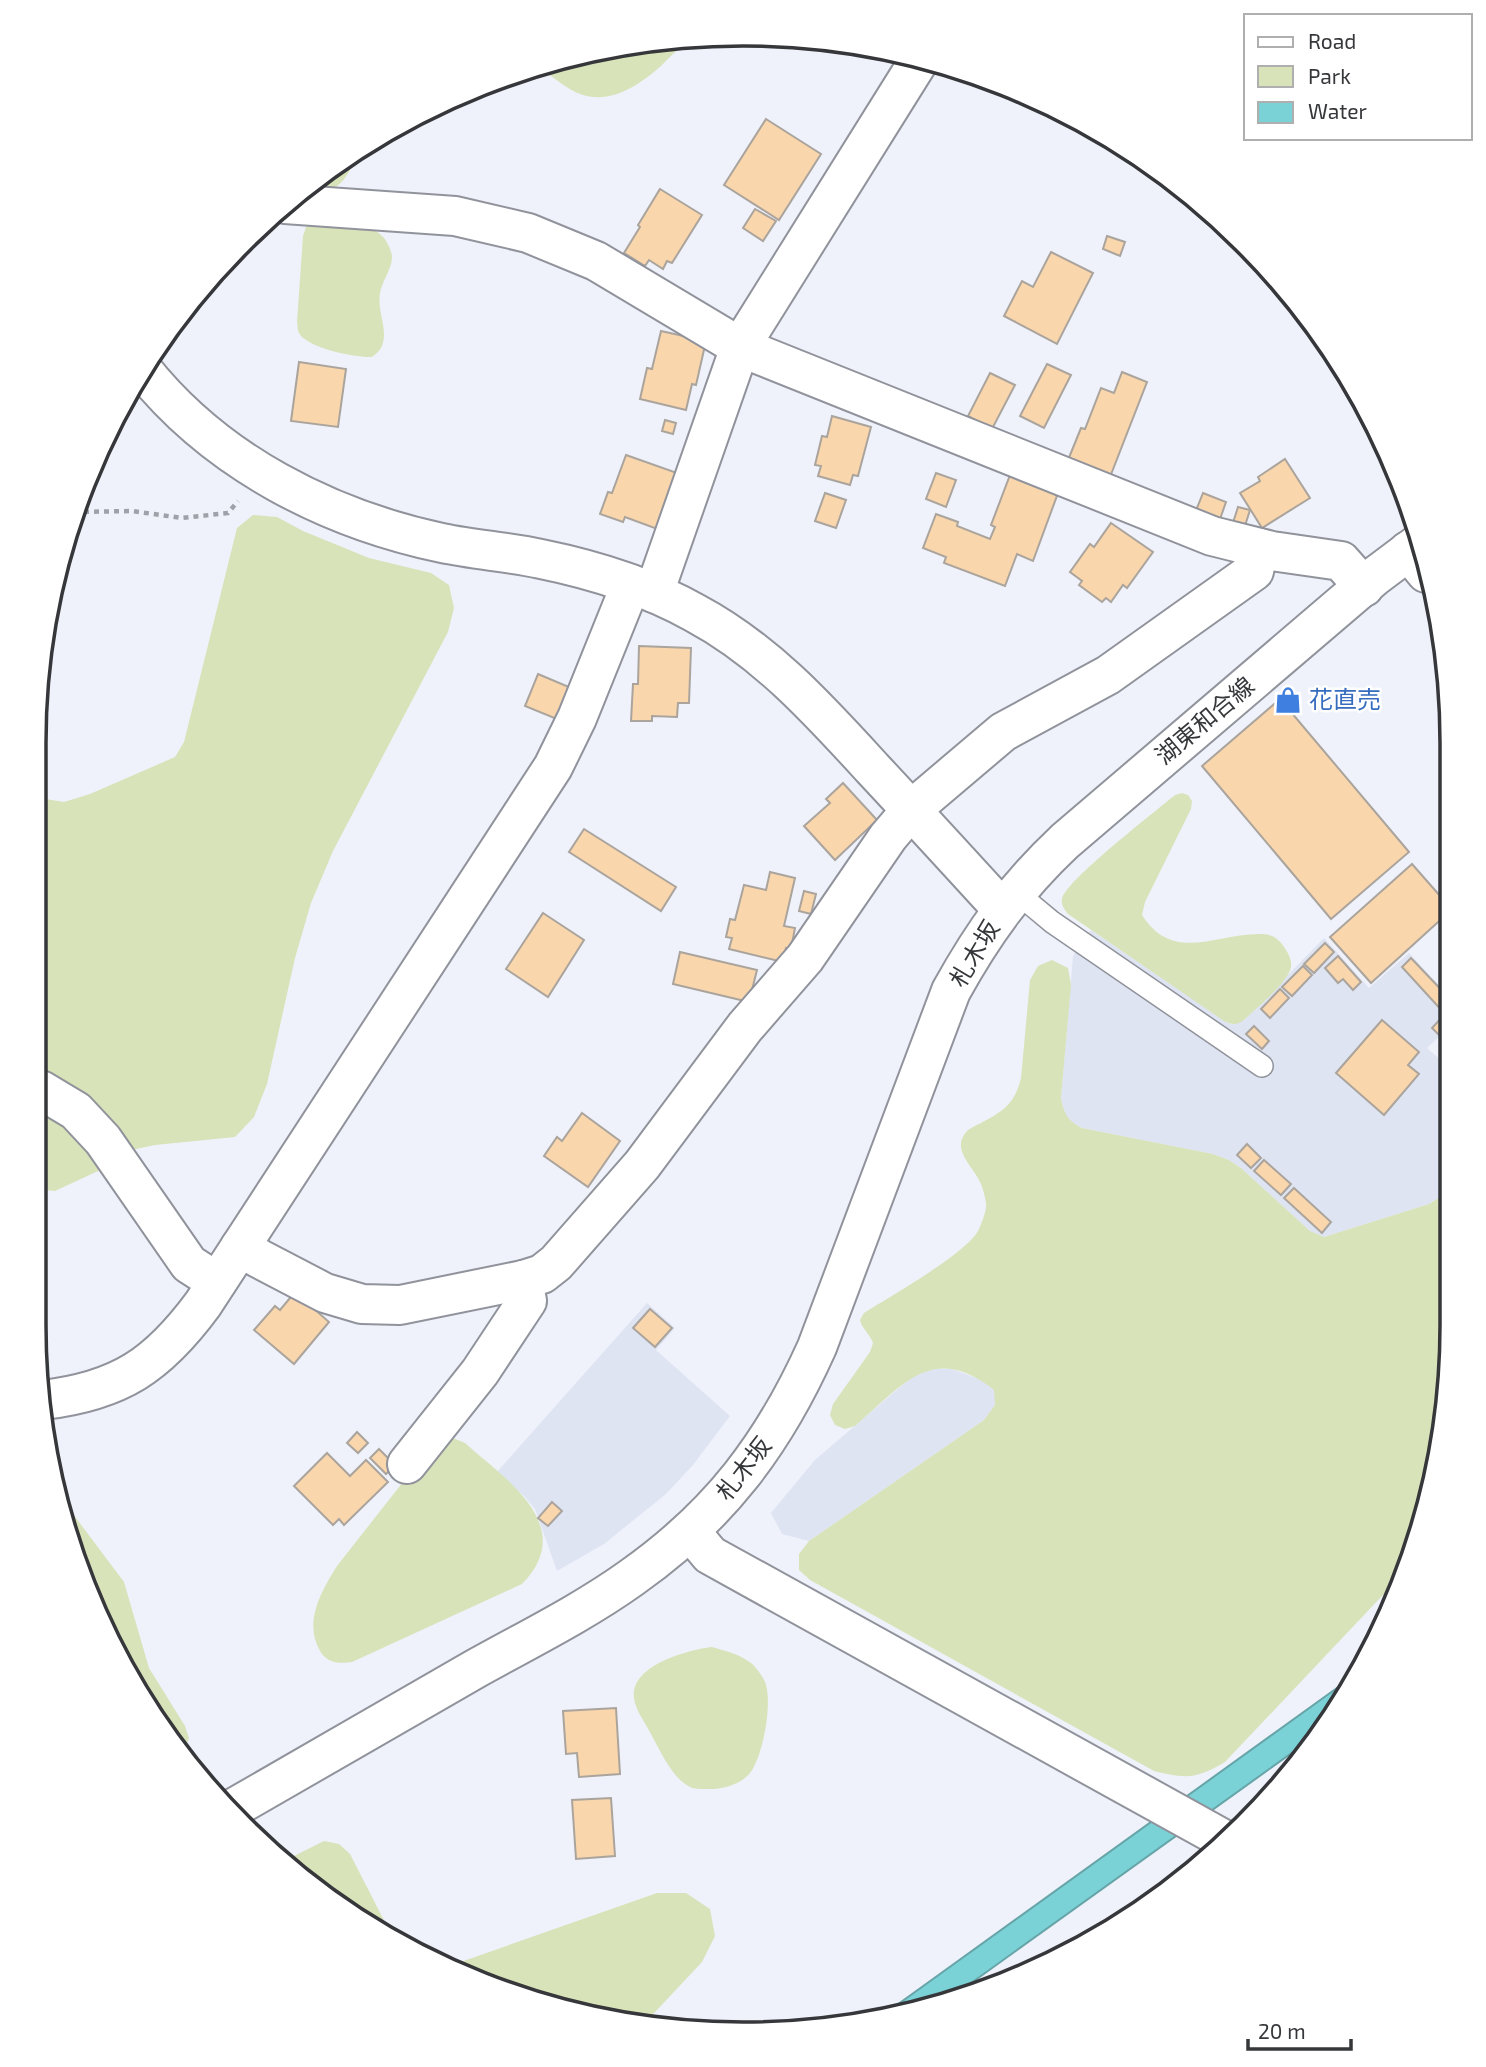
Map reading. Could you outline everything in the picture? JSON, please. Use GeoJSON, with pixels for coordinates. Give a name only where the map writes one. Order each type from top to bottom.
{"type":"FeatureCollection","features":[{"type":"Feature","properties":{"kind":"street"},"geometry":{"type":"LineString","coordinates":[[50,1399],[78,1396],[116,1382],[150,1363],[180,1336],[553,767],[642,588],[740,347],[915,67]]}},
{"type":"Feature","properties":{"kind":"street"},"geometry":{"type":"LineString","coordinates":[[300,205],[455,216],[528,233],[596,261],[740,347],[1212,536],[1259,548],[1341,561],[1364,587]]}},
{"type":"Feature","properties":{"kind":"street"},"geometry":{"type":"LineString","coordinates":[[149,378],[203,431],[257,470],[316,503],[379,528],[444,544],[593,570],[642,588],[695,613],[743,642],[786,677],[911,810],[1009,900]]}},
{"type":"Feature","properties":{"kind":"street"},"geometry":{"type":"LineString","coordinates":[[240,1247],[325,1293],[362,1304],[400,1305],[542,1274],[556,1263],[642,1165],[746,1027],[804,958],[888,837],[911,810],[1003,732],[1108,676],[1254,571],[1259,548]]}},
{"type":"Feature","properties":{"kind":"street","name":"湖東和合線"},"geometry":{"type":"LineString","coordinates":[[1009,900],[1065,841],[1364,587],[1416,557]]}},
{"type":"Feature","properties":{"kind":"street","name":"札木坂"},"geometry":{"type":"LineString","coordinates":[[239,1805],[601,1597],[646,1567],[690,1531],[727,1494],[778,1425],[799,1386],[817,1347],[951,991],[974,950],[1009,900]]}},
{"type":"Feature","properties":{"kind":"street"},"geometry":{"type":"LineString","coordinates":[[45,1092],[76,1111],[103,1140],[189,1264],[217,1282]]}},
{"type":"Feature","properties":{"kind":"street"},"geometry":{"type":"LineString","coordinates":[[407,1464],[480,1372],[527,1301],[523,1280]]}},
{"type":"Feature","properties":{"kind":"street"},"geometry":{"type":"LineString","coordinates":[[690,1531],[710,1555],[1217,1835]]}},
{"type":"Feature","properties":{"kind":"lane"},"geometry":{"type":"LineString","coordinates":[[1009,900],[1052,922],[1262,1066]]}},
{"type":"Feature","properties":{"kind":"path"},"geometry":{"type":"LineString","coordinates":[[86,512],[131,511],[181,518],[228,513],[257,470]]}},
{"type":"Feature","properties":{"kind":"shaded area"},"geometry":{"type":"Polygon","coordinates":[[[1091,930],[1230,1024],[1244,1020],[1324,938],[1369,988],[1409,953],[1440,986],[1440,1036],[1427,1048],[1440,1059],[1440,1197],[1429,1204],[1324,1237],[1310,1231],[1229,1160],[1213,1154],[1082,1128],[1071,1122],[1064,1112],[1061,1098],[1073,956],[1091,930]]]}},
{"type":"Feature","properties":{"kind":"shaded area"},"geometry":{"type":"Polygon","coordinates":[[[647,1303],[675,1328],[656,1350],[730,1416],[693,1465],[666,1494],[604,1544],[557,1571],[535,1509],[497,1472],[647,1303]]]}},
{"type":"Feature","properties":{"kind":"shaded area"},"geometry":{"type":"Polygon","coordinates":[[[930,1368],[952,1369],[982,1380],[995,1390],[995,1405],[984,1420],[809,1541],[782,1534],[771,1513],[815,1460],[913,1376],[930,1368]]]}},
{"type":"Feature","properties":{"kind":"green space"},"geometry":{"type":"Polygon","coordinates":[[[679,49],[644,79],[615,95],[594,97],[577,93],[548,74],[607,59],[679,49]]]}},
{"type":"Feature","properties":{"kind":"green space"},"geometry":{"type":"Polygon","coordinates":[[[352,165],[344,180],[331,189],[316,192],[352,165]]]}},
{"type":"Feature","properties":{"kind":"green space"},"geometry":{"type":"Polygon","coordinates":[[[312,221],[351,223],[369,228],[384,238],[389,247],[392,262],[381,288],[379,302],[384,328],[383,343],[372,357],[344,354],[321,347],[299,333],[297,322],[303,236],[312,221]]]}},
{"type":"Feature","properties":{"kind":"green space"},"geometry":{"type":"Polygon","coordinates":[[[253,515],[277,517],[303,531],[369,558],[431,573],[449,585],[454,608],[448,632],[333,851],[311,903],[295,958],[267,1084],[254,1117],[235,1137],[155,1145],[127,1151],[98,1171],[55,1191],[45,1190],[45,799],[64,802],[90,794],[175,757],[184,742],[237,528],[253,515]]]}},
{"type":"Feature","properties":{"kind":"green space"},"geometry":{"type":"Polygon","coordinates":[[[1175,795],[1188,795],[1192,801],[1191,809],[1145,902],[1142,915],[1155,930],[1168,939],[1182,942],[1262,934],[1275,937],[1280,942],[1290,959],[1289,973],[1271,995],[1237,1024],[1224,1021],[1068,914],[1062,903],[1067,890],[1094,862],[1175,795]]]}},
{"type":"Feature","properties":{"kind":"green space"},"geometry":{"type":"Polygon","coordinates":[[[1052,960],[1068,968],[1071,985],[1061,1098],[1067,1116],[1082,1128],[1213,1154],[1229,1160],[1310,1231],[1324,1237],[1429,1204],[1440,1197],[1439,1370],[1435,1415],[1417,1505],[1387,1591],[1225,1762],[1191,1776],[1154,1771],[810,1580],[799,1570],[799,1554],[809,1541],[984,1420],[995,1405],[994,1390],[972,1376],[953,1369],[935,1369],[903,1384],[855,1426],[845,1429],[835,1425],[830,1415],[833,1404],[870,1352],[873,1343],[860,1320],[864,1313],[944,1262],[972,1239],[979,1229],[986,1209],[985,1198],[980,1182],[963,1153],[961,1141],[967,1131],[1002,1110],[1015,1094],[1021,1078],[1030,980],[1038,966],[1052,960]]]}},
{"type":"Feature","properties":{"kind":"green space"},"geometry":{"type":"Polygon","coordinates":[[[442,1438],[453,1438],[465,1443],[516,1488],[530,1505],[540,1523],[543,1543],[538,1563],[522,1584],[352,1662],[329,1660],[319,1649],[313,1628],[317,1606],[326,1585],[337,1566],[432,1445],[442,1438]]]}},
{"type":"Feature","properties":{"kind":"green space"},"geometry":{"type":"Polygon","coordinates":[[[71,1511],[124,1582],[149,1668],[185,1726],[189,1738],[187,1744],[163,1712],[117,1632],[99,1591],[71,1511]]]}},
{"type":"Feature","properties":{"kind":"green space"},"geometry":{"type":"Polygon","coordinates":[[[712,1647],[742,1657],[758,1670],[768,1694],[767,1718],[759,1755],[746,1777],[724,1788],[696,1789],[676,1776],[665,1760],[637,1709],[635,1686],[641,1677],[662,1661],[712,1647]]]}},
{"type":"Feature","properties":{"kind":"green space"},"geometry":{"type":"Polygon","coordinates":[[[324,1841],[339,1844],[350,1854],[385,1923],[355,1904],[293,1856],[324,1841]]]}},
{"type":"Feature","properties":{"kind":"green space"},"geometry":{"type":"Polygon","coordinates":[[[657,1893],[686,1893],[710,1909],[715,1936],[702,1962],[651,2016],[562,1998],[462,1962],[657,1893]]]}},
{"type":"Feature","properties":{"kind":"water"},"geometry":{"type":"Polygon","coordinates":[[[1338,1687],[1294,1751],[973,1982],[899,2004],[1338,1687]]]}},
{"type":"Feature","properties":{"kind":"building"},"geometry":{"type":"Polygon","coordinates":[[[766,119],[821,154],[779,220],[724,185],[766,119]]]}},
{"type":"Feature","properties":{"kind":"building"},"geometry":{"type":"Polygon","coordinates":[[[660,189],[702,215],[672,263],[667,261],[663,269],[649,260],[645,266],[624,253],[660,189]]]}},
{"type":"Feature","properties":{"kind":"building"},"geometry":{"type":"Polygon","coordinates":[[[755,209],[776,221],[763,241],[743,228],[755,209]]]}},
{"type":"Feature","properties":{"kind":"building"},"geometry":{"type":"Polygon","coordinates":[[[1107,236],[1125,242],[1120,256],[1103,249],[1107,236]]]}},
{"type":"Feature","properties":{"kind":"building"},"geometry":{"type":"Polygon","coordinates":[[[1051,252],[1093,273],[1057,344],[1004,316],[1022,281],[1033,287],[1051,252]]]}},
{"type":"Feature","properties":{"kind":"building"},"geometry":{"type":"Polygon","coordinates":[[[661,331],[706,341],[696,385],[692,384],[686,410],[640,399],[647,368],[652,369],[661,331]]]}},
{"type":"Feature","properties":{"kind":"building"},"geometry":{"type":"Polygon","coordinates":[[[299,362],[346,369],[338,427],[291,421],[299,362]]]}},
{"type":"Feature","properties":{"kind":"building"},"geometry":{"type":"Polygon","coordinates":[[[1047,364],[1071,375],[1044,428],[1020,416],[1047,364]]]}},
{"type":"Feature","properties":{"kind":"building"},"geometry":{"type":"Polygon","coordinates":[[[1122,372],[1147,382],[1110,477],[1068,460],[1081,428],[1085,429],[1101,388],[1114,393],[1122,372]]]}},
{"type":"Feature","properties":{"kind":"building"},"geometry":{"type":"Polygon","coordinates":[[[990,373],[1015,385],[992,429],[968,416],[990,373]]]}},
{"type":"Feature","properties":{"kind":"building"},"geometry":{"type":"Polygon","coordinates":[[[832,416],[871,427],[858,476],[853,475],[850,485],[818,476],[821,466],[815,465],[822,436],[827,437],[832,416]]]}},
{"type":"Feature","properties":{"kind":"building"},"geometry":{"type":"Polygon","coordinates":[[[665,420],[676,423],[673,434],[662,431],[665,420]]]}},
{"type":"Feature","properties":{"kind":"building"},"geometry":{"type":"Polygon","coordinates":[[[626,455],[680,474],[660,530],[625,517],[623,522],[600,514],[608,492],[612,493],[626,455]]]}},
{"type":"Feature","properties":{"kind":"building"},"geometry":{"type":"Polygon","coordinates":[[[1285,459],[1310,498],[1262,528],[1240,493],[1260,481],[1258,477],[1285,459]]]}},
{"type":"Feature","properties":{"kind":"building"},"geometry":{"type":"Polygon","coordinates":[[[936,473],[956,480],[946,507],[926,499],[936,473]]]}},
{"type":"Feature","properties":{"kind":"building"},"geometry":{"type":"Polygon","coordinates":[[[1010,475],[1058,493],[1033,561],[1017,554],[1005,586],[944,563],[946,557],[923,548],[936,514],[990,539],[995,527],[991,525],[1010,475]]]}},
{"type":"Feature","properties":{"kind":"building"},"geometry":{"type":"Polygon","coordinates":[[[825,493],[846,500],[836,528],[815,521],[825,493]]]}},
{"type":"Feature","properties":{"kind":"building"},"geometry":{"type":"Polygon","coordinates":[[[1203,493],[1226,502],[1219,522],[1195,513],[1203,493]]]}},
{"type":"Feature","properties":{"kind":"building"},"geometry":{"type":"Polygon","coordinates":[[[1238,507],[1250,510],[1243,532],[1231,529],[1238,507]]]}},
{"type":"Feature","properties":{"kind":"building"},"geometry":{"type":"Polygon","coordinates":[[[1111,523],[1153,552],[1127,588],[1123,585],[1111,602],[1106,598],[1102,602],[1079,585],[1082,581],[1070,572],[1090,544],[1094,547],[1111,523]]]}},
{"type":"Feature","properties":{"kind":"building"},"geometry":{"type":"Polygon","coordinates":[[[639,646],[691,648],[689,703],[678,703],[677,717],[652,716],[652,721],[631,721],[633,684],[638,684],[639,646]]]}},
{"type":"Feature","properties":{"kind":"building"},"geometry":{"type":"Polygon","coordinates":[[[538,674],[576,690],[564,722],[525,706],[538,674]]]}},
{"type":"Feature","properties":{"kind":"building","name":"花直売"},"geometry":{"type":"Polygon","coordinates":[[[1285,689],[1297,704],[1291,710],[1278,695],[1285,689]]]}},
{"type":"Feature","properties":{"kind":"building"},"geometry":{"type":"Polygon","coordinates":[[[1280,699],[1409,852],[1331,919],[1202,766],[1280,699]]]}},
{"type":"Feature","properties":{"kind":"building"},"geometry":{"type":"Polygon","coordinates":[[[843,783],[877,820],[835,860],[804,826],[830,803],[826,799],[843,783]]]}},
{"type":"Feature","properties":{"kind":"building"},"geometry":{"type":"Polygon","coordinates":[[[584,829],[676,887],[661,911],[569,852],[584,829]]]}},
{"type":"Feature","properties":{"kind":"building"},"geometry":{"type":"Polygon","coordinates":[[[1412,864],[1440,896],[1440,920],[1371,983],[1330,937],[1412,864]]]}},
{"type":"Feature","properties":{"kind":"building"},"geometry":{"type":"Polygon","coordinates":[[[770,872],[795,878],[784,926],[795,928],[791,949],[786,948],[783,962],[729,949],[732,938],[726,937],[730,919],[735,920],[744,885],[766,890],[770,872]]]}},
{"type":"Feature","properties":{"kind":"building"},"geometry":{"type":"Polygon","coordinates":[[[804,891],[816,894],[811,914],[799,911],[804,891]]]}},
{"type":"Feature","properties":{"kind":"building"},"geometry":{"type":"Polygon","coordinates":[[[543,913],[584,940],[548,997],[506,969],[543,913]]]}},
{"type":"Feature","properties":{"kind":"building"},"geometry":{"type":"Polygon","coordinates":[[[1325,943],[1334,952],[1314,973],[1304,964],[1325,943]]]}},
{"type":"Feature","properties":{"kind":"building"},"geometry":{"type":"Polygon","coordinates":[[[680,952],[757,970],[749,1002],[673,984],[680,952]]]}},
{"type":"Feature","properties":{"kind":"building"},"geometry":{"type":"Polygon","coordinates":[[[1338,956],[1361,982],[1353,990],[1343,979],[1338,983],[1325,968],[1338,956]]]}},
{"type":"Feature","properties":{"kind":"building"},"geometry":{"type":"Polygon","coordinates":[[[1411,958],[1440,989],[1440,1009],[1402,967],[1411,958]]]}},
{"type":"Feature","properties":{"kind":"building"},"geometry":{"type":"Polygon","coordinates":[[[1303,966],[1312,975],[1292,996],[1282,987],[1303,966]]]}},
{"type":"Feature","properties":{"kind":"building"},"geometry":{"type":"Polygon","coordinates":[[[1280,989],[1289,998],[1270,1018],[1261,1009],[1280,989]]]}},
{"type":"Feature","properties":{"kind":"building"},"geometry":{"type":"Polygon","coordinates":[[[1440,1019],[1440,1036],[1432,1028],[1440,1019]]]}},
{"type":"Feature","properties":{"kind":"building"},"geometry":{"type":"Polygon","coordinates":[[[1382,1020],[1419,1052],[1408,1065],[1419,1074],[1384,1115],[1336,1073],[1382,1020]]]}},
{"type":"Feature","properties":{"kind":"building"},"geometry":{"type":"Polygon","coordinates":[[[1254,1026],[1269,1041],[1262,1049],[1246,1034],[1254,1026]]]}},
{"type":"Feature","properties":{"kind":"building"},"geometry":{"type":"Polygon","coordinates":[[[582,1113],[620,1141],[588,1187],[544,1156],[557,1137],[562,1141],[582,1113]]]}},
{"type":"Feature","properties":{"kind":"building"},"geometry":{"type":"Polygon","coordinates":[[[1247,1144],[1261,1158],[1251,1168],[1237,1155],[1247,1144]]]}},
{"type":"Feature","properties":{"kind":"building"},"geometry":{"type":"Polygon","coordinates":[[[1264,1160],[1291,1184],[1281,1195],[1254,1171],[1264,1160]]]}},
{"type":"Feature","properties":{"kind":"building"},"geometry":{"type":"Polygon","coordinates":[[[1294,1188],[1331,1222],[1322,1233],[1284,1198],[1294,1188]]]}},
{"type":"Feature","properties":{"kind":"building"},"geometry":{"type":"Polygon","coordinates":[[[295,1292],[329,1322],[294,1364],[254,1330],[275,1306],[280,1310],[295,1292]]]}},
{"type":"Feature","properties":{"kind":"building"},"geometry":{"type":"Polygon","coordinates":[[[650,1309],[672,1328],[655,1347],[633,1328],[650,1309]]]}},
{"type":"Feature","properties":{"kind":"building"},"geometry":{"type":"Polygon","coordinates":[[[357,1432],[368,1443],[358,1453],[347,1443],[357,1432]]]}},
{"type":"Feature","properties":{"kind":"building"},"geometry":{"type":"Polygon","coordinates":[[[379,1449],[395,1465],[386,1474],[370,1458],[379,1449]]]}},
{"type":"Feature","properties":{"kind":"building"},"geometry":{"type":"Polygon","coordinates":[[[327,1453],[350,1476],[366,1460],[388,1482],[344,1525],[339,1519],[333,1525],[294,1486],[327,1453]]]}},
{"type":"Feature","properties":{"kind":"building"},"geometry":{"type":"Polygon","coordinates":[[[552,1502],[562,1511],[548,1526],[538,1518],[552,1502]]]}},
{"type":"Feature","properties":{"kind":"building"},"geometry":{"type":"Polygon","coordinates":[[[616,1708],[620,1774],[579,1777],[577,1753],[566,1754],[563,1711],[616,1708]]]}},
{"type":"Feature","properties":{"kind":"building"},"geometry":{"type":"Polygon","coordinates":[[[611,1798],[615,1856],[576,1859],[572,1800],[611,1798]]]}},
{"type":"Feature","properties":{"kind":"place","name":"花直売"},"geometry":{"type":"Point","coordinates":[1288,700]}}]}
